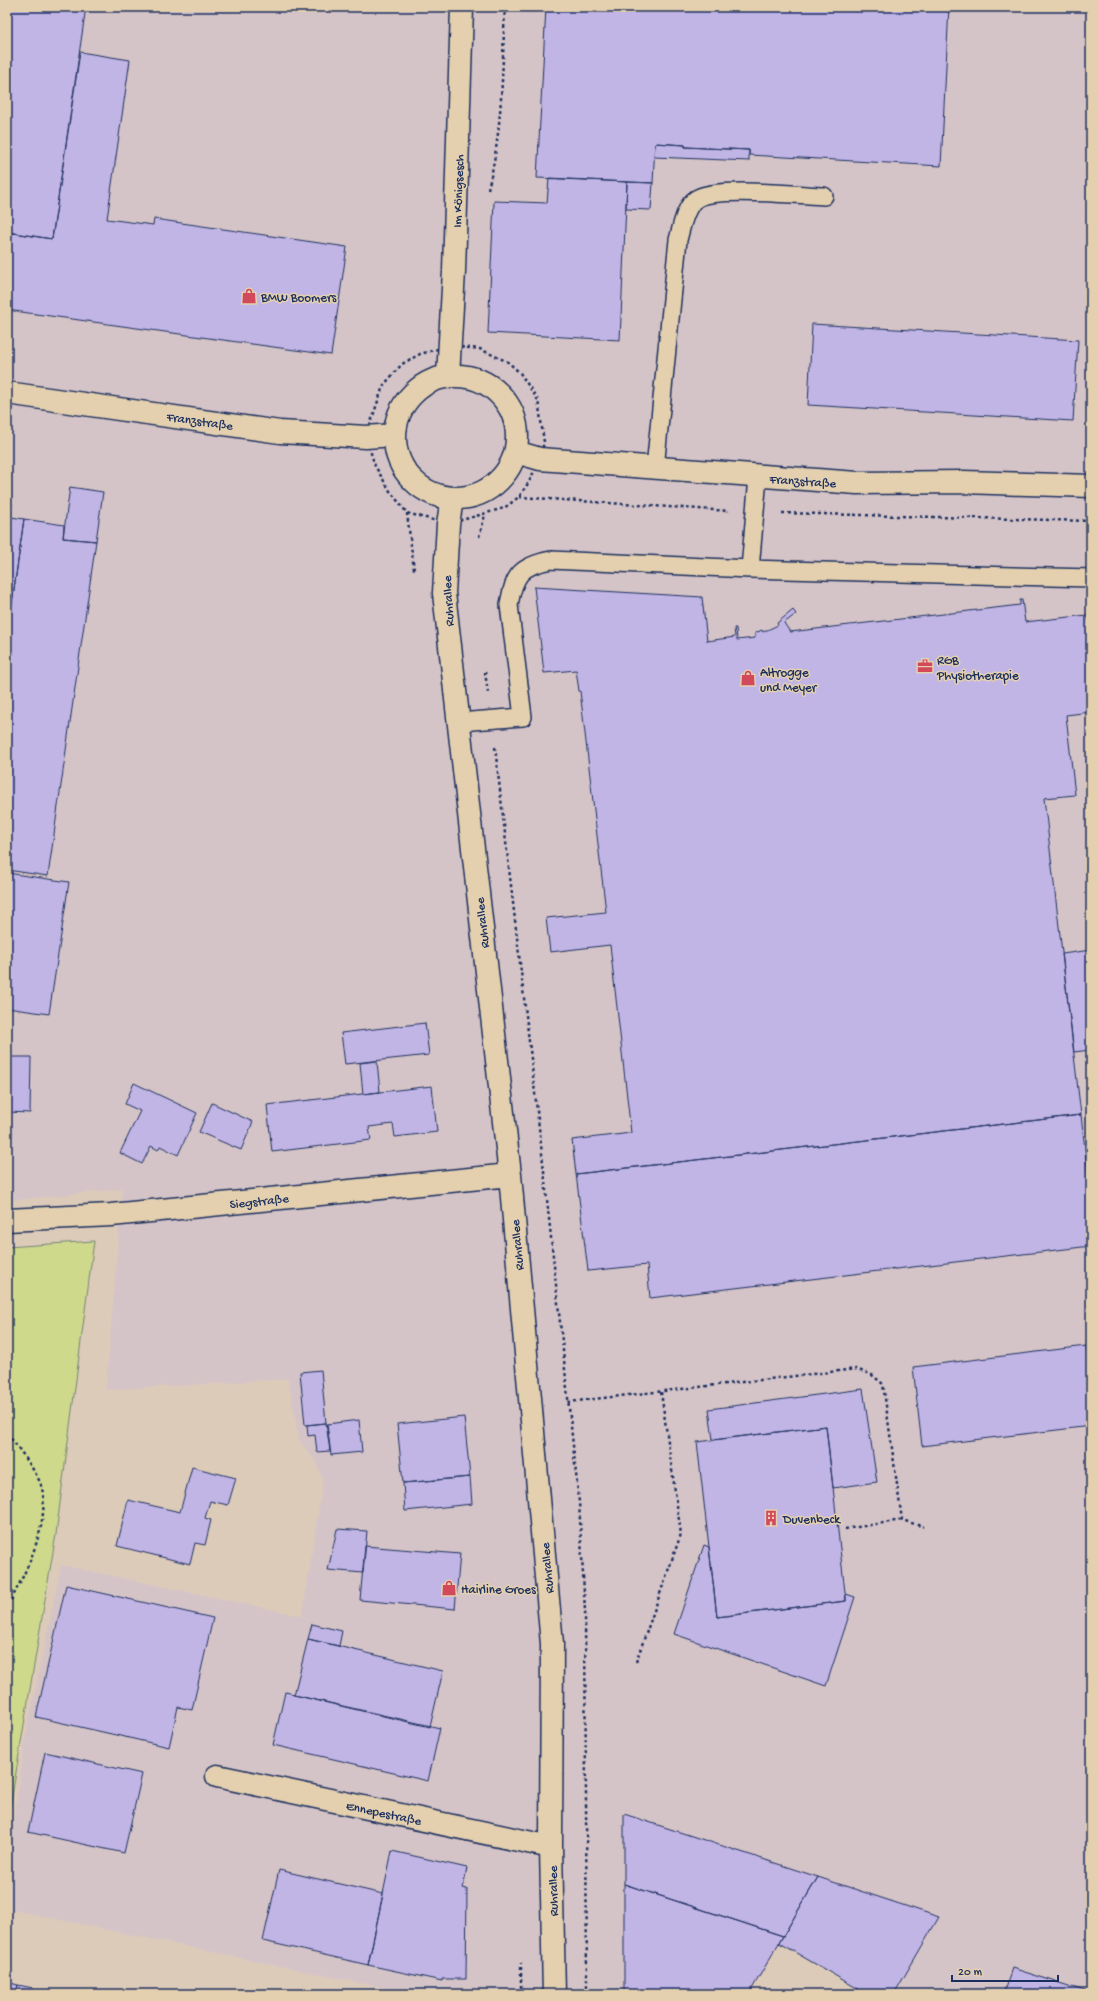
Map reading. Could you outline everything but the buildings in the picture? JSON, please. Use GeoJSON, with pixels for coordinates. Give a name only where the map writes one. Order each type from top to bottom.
{"type":"FeatureCollection","features":[{"type":"Feature","properties":{"kind":"street","name":"Im Königsesch"},"geometry":{"type":"LineString","coordinates":[[448,376],[454,271],[462,7]]}},
{"type":"Feature","properties":{"kind":"street"},"geometry":{"type":"LineString","coordinates":[[448,376],[468,376],[486,383],[502,396],[513,413],[518,432],[516,452],[508,472],[493,487],[473,496],[452,499],[434,495],[417,485],[405,471],[396,454],[394,435],[399,414],[410,396],[427,383],[448,376]]}},
{"type":"Feature","properties":{"kind":"street","name":"Franzstraße"},"geometry":{"type":"LineString","coordinates":[[7,393],[280,432],[366,437],[394,435]]}},
{"type":"Feature","properties":{"kind":"street","name":"Franzstraße"},"geometry":{"type":"LineString","coordinates":[[516,452],[540,459],[758,477],[857,483],[964,482],[1091,486]]}},
{"type":"Feature","properties":{"kind":"street","name":"Ruhrallee"},"geometry":{"type":"LineString","coordinates":[[452,499],[448,524],[444,593],[510,1175],[552,1644],[551,1847],[554,1994]]}},
{"type":"Feature","properties":{"kind":"street","name":"Siegstraße"},"geometry":{"type":"LineString","coordinates":[[7,1220],[111,1214],[510,1175]]}},
{"type":"Feature","properties":{"kind":"street","name":"Ennepestraße"},"geometry":{"type":"LineString","coordinates":[[217,1776],[551,1847]]}},
{"type":"Feature","properties":{"kind":"lane"},"geometry":{"type":"LineString","coordinates":[[655,468],[678,240],[684,217],[695,199],[710,193],[770,192],[824,196]]}},
{"type":"Feature","properties":{"kind":"lane"},"geometry":{"type":"LineString","coordinates":[[750,569],[758,477]]}},
{"type":"Feature","properties":{"kind":"lane"},"geometry":{"type":"LineString","coordinates":[[459,722],[523,717],[509,605],[512,587],[519,575],[532,564],[551,560],[750,569],[1091,578]]}},
{"type":"Feature","properties":{"kind":"path"},"geometry":{"type":"LineString","coordinates":[[487,192],[494,165],[505,7]]}},
{"type":"Feature","properties":{"kind":"path"},"geometry":{"type":"LineString","coordinates":[[478,342],[480,349]]}},
{"type":"Feature","properties":{"kind":"path"},"geometry":{"type":"LineString","coordinates":[[407,513],[448,524],[504,508],[519,497],[529,482],[540,459],[544,442],[538,400],[520,373],[508,362],[480,349],[449,346],[420,354],[402,364],[383,386],[366,437],[375,466],[390,491],[407,513],[414,576]]}},
{"type":"Feature","properties":{"kind":"path"},"geometry":{"type":"LineString","coordinates":[[519,497],[755,513],[1091,521]]}},
{"type":"Feature","properties":{"kind":"path"},"geometry":{"type":"LineString","coordinates":[[568,1402],[856,1369],[872,1375],[883,1384],[902,1520]]}},
{"type":"Feature","properties":{"kind":"path"},"geometry":{"type":"LineString","coordinates":[[636,1662],[681,1534],[661,1392]]}},
{"type":"Feature","properties":{"kind":"path"},"geometry":{"type":"LineString","coordinates":[[7,1434],[19,1447],[42,1487],[42,1523],[15,1592],[7,1607]]}},
{"type":"Feature","properties":{"kind":"path"},"geometry":{"type":"LineString","coordinates":[[845,1529],[902,1520],[924,1527]]}},
{"type":"Feature","properties":{"kind":"path"},"geometry":{"type":"LineString","coordinates":[[521,1962],[521,1994]]}},
{"type":"Feature","properties":{"kind":"shaded area"},"geometry":{"type":"Polygon","coordinates":[[[7,7],[1091,7],[1091,1994],[867,1994],[775,1941],[744,1994],[413,1994],[7,1909],[7,1868],[26,1734],[61,1565],[302,1616],[323,1481],[316,1462],[299,1440],[288,1379],[106,1390],[122,1189],[7,1201],[7,7]]]}},
{"type":"Feature","properties":{"kind":"green space"},"geometry":{"type":"Polygon","coordinates":[[[94,1241],[56,1534],[7,1826],[7,1247],[94,1241]]]}},
{"type":"Feature","properties":{"kind":"place","name":"BMW Boomers"},"geometry":{"type":"Point","coordinates":[249,296]}},
{"type":"Feature","properties":{"kind":"place","name":"RGB Physiotherapie"},"geometry":{"type":"Point","coordinates":[925,666]}},
{"type":"Feature","properties":{"kind":"place","name":"Altrogge und Meyer"},"geometry":{"type":"Point","coordinates":[748,678]}},
{"type":"Feature","properties":{"kind":"place","name":"Duvenbeck"},"geometry":{"type":"Point","coordinates":[771,1518]}},
{"type":"Feature","properties":{"kind":"place","name":"Hairline Groes"},"geometry":{"type":"Point","coordinates":[449,1588]}}]}
